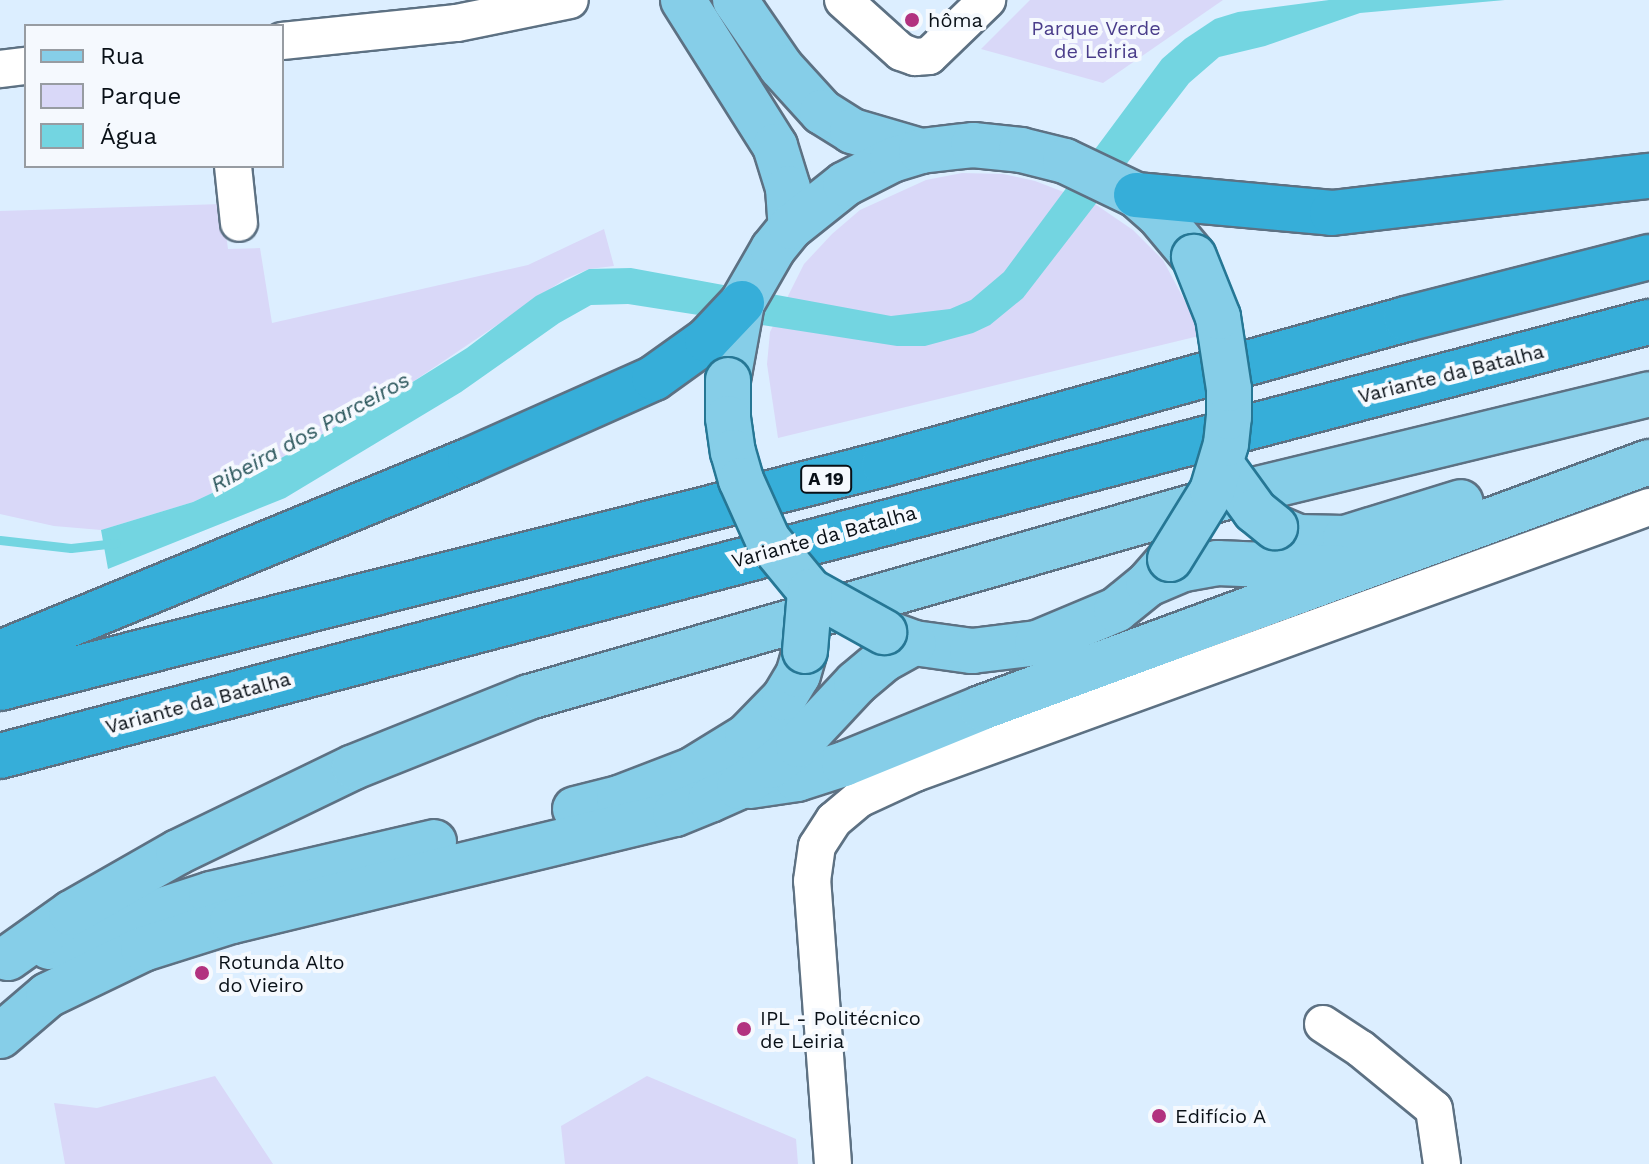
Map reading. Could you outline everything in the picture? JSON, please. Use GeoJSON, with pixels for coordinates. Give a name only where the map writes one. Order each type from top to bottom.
{"type":"FeatureCollection","features":[{"type":"Feature","properties":{"kind":"highway"},"geometry":{"type":"LineString","coordinates":[[1136,195],[1332,213],[1649,176]]}},
{"type":"Feature","properties":{"kind":"highway","name":"A 19"},"geometry":{"type":"LineString","coordinates":[[0,688],[884,464],[1406,319],[1649,257]]}},
{"type":"Feature","properties":{"kind":"highway"},"geometry":{"type":"LineString","coordinates":[[0,653],[470,460],[654,378],[707,340],[742,303]]}},
{"type":"Feature","properties":{"kind":"highway","name":"Variante da Batalha"},"geometry":{"type":"LineString","coordinates":[[0,756],[1649,322]]}},
{"type":"Feature","properties":{"kind":"main road"},"geometry":{"type":"LineString","coordinates":[[683,0],[775,146],[788,188],[791,227]]}},
{"type":"Feature","properties":{"kind":"main road"},"geometry":{"type":"LineString","coordinates":[[735,0],[781,67],[822,112],[852,131],[921,151]]}},
{"type":"Feature","properties":{"kind":"main road"},"geometry":{"type":"LineString","coordinates":[[973,145],[1021,150],[1078,167],[1136,195],[1158,214],[1194,257],[1215,305],[1226,359],[1229,417],[1221,464],[1212,491],[1159,572],[1116,610],[1037,643],[972,651],[899,638],[834,608],[810,591],[768,540],[741,480],[728,418],[728,380],[742,303],[773,249],[791,227],[845,184],[892,160],[921,151],[973,145]]}},
{"type":"Feature","properties":{"kind":"main road"},"geometry":{"type":"LineString","coordinates":[[4,960],[71,913],[178,852],[354,767],[529,697],[1237,494],[1649,394]]}},
{"type":"Feature","properties":{"kind":"main road"},"geometry":{"type":"LineString","coordinates":[[1221,464],[1255,511],[1275,527],[1298,537],[1345,538],[1649,438]]}},
{"type":"Feature","properties":{"kind":"main road"},"geometry":{"type":"LineString","coordinates":[[739,787],[797,779],[844,764],[981,708],[1649,462]]}},
{"type":"Feature","properties":{"kind":"main road"},"geometry":{"type":"LineString","coordinates":[[1159,572],[1250,561],[1313,568],[1373,565]]}},
{"type":"Feature","properties":{"kind":"main road"},"geometry":{"type":"LineString","coordinates":[[4,960],[211,894],[593,805],[692,770],[747,736],[784,698],[798,675],[805,651],[810,591]]}},
{"type":"Feature","properties":{"kind":"main road"},"geometry":{"type":"LineString","coordinates":[[0,1036],[48,995],[143,949],[232,921],[675,814],[739,787],[798,745],[883,660],[899,638]]}},
{"type":"Feature","properties":{"kind":"street"},"geometry":{"type":"LineString","coordinates":[[284,41],[457,23],[570,0]]}},
{"type":"Feature","properties":{"kind":"street"},"geometry":{"type":"LineString","coordinates":[[843,0],[901,52],[915,57],[929,56],[987,0]]}},
{"type":"Feature","properties":{"kind":"street"},"geometry":{"type":"LineString","coordinates":[[0,69],[24,66]]}},
{"type":"Feature","properties":{"kind":"street"},"geometry":{"type":"LineString","coordinates":[[233,168],[239,223]]}},
{"type":"Feature","properties":{"kind":"street"},"geometry":{"type":"LineString","coordinates":[[833,1164],[812,881],[817,846],[834,820],[859,799],[915,773],[1649,507]]}},
{"type":"Feature","properties":{"kind":"street"},"geometry":{"type":"LineString","coordinates":[[1323,1024],[1361,1049],[1434,1109],[1442,1164]]}},
{"type":"Feature","properties":{"kind":"green space","name":"Parque Verde de Leiria"},"geometry":{"type":"Polygon","coordinates":[[[1030,0],[1223,0],[1103,83],[981,49],[1030,0]]]}},
{"type":"Feature","properties":{"kind":"green space"},"geometry":{"type":"Polygon","coordinates":[[[962,173],[1003,174],[1035,181],[1095,204],[1133,230],[1163,260],[1203,335],[778,438],[767,364],[770,332],[804,264],[860,210],[926,180],[962,173]]]}},
{"type":"Feature","properties":{"kind":"green space"},"geometry":{"type":"Polygon","coordinates":[[[222,204],[228,249],[260,248],[272,323],[528,265],[604,229],[614,266],[589,269],[565,279],[411,383],[257,472],[193,502],[101,530],[54,526],[0,514],[0,211],[222,204]]]}},
{"type":"Feature","properties":{"kind":"green space"},"geometry":{"type":"Polygon","coordinates":[[[215,1076],[273,1164],[65,1164],[54,1103],[97,1108],[215,1076]]]}},
{"type":"Feature","properties":{"kind":"green space"},"geometry":{"type":"Polygon","coordinates":[[[647,1076],[796,1139],[798,1164],[565,1164],[561,1126],[647,1076]]]}},
{"type":"Feature","properties":{"kind":"water"},"geometry":{"type":"Polygon","coordinates":[[[1329,0],[1505,0],[1360,13],[1265,46],[1219,57],[1189,83],[1023,298],[990,325],[973,333],[925,346],[897,346],[628,304],[591,305],[559,323],[461,392],[285,498],[108,569],[101,530],[193,502],[257,472],[467,348],[536,296],[589,269],[631,268],[891,316],[950,309],[971,300],[1004,272],[1162,59],[1185,39],[1215,19],[1238,12],[1329,0]]]}},
{"type":"Feature","properties":{"kind":"waterway","name":"Ribeira dos Parceiros"},"geometry":{"type":"LineString","coordinates":[[0,540],[71,548],[116,543]]}},
{"type":"Feature","properties":{"kind":"place","name":"hôma"},"geometry":{"type":"Point","coordinates":[912,20]}},
{"type":"Feature","properties":{"kind":"place","name":"Rotunda Alto do Vieiro"},"geometry":{"type":"Point","coordinates":[202,973]}},
{"type":"Feature","properties":{"kind":"place","name":"IPL - Politécnico de Leiria"},"geometry":{"type":"Point","coordinates":[744,1029]}},
{"type":"Feature","properties":{"kind":"place","name":"Edifício A"},"geometry":{"type":"Point","coordinates":[1159,1116]}}]}
